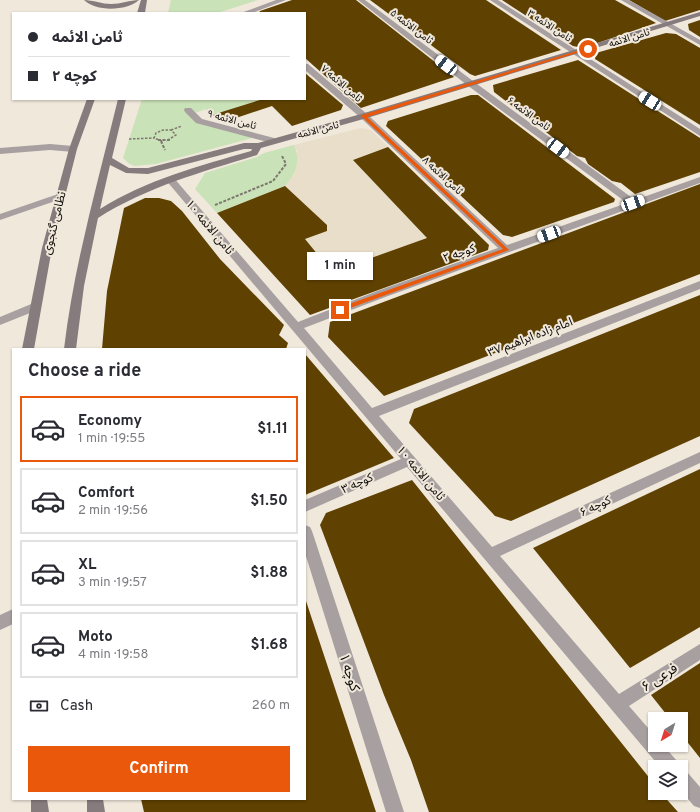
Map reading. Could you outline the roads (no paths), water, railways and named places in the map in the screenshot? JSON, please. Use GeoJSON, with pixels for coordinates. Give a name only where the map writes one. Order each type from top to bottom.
{"type":"FeatureCollection","features":[{"type":"Feature","properties":{"kind":"street"},"geometry":{"type":"LineString","coordinates":[[87,1],[99,5],[114,5],[136,0]]}},
{"type":"Feature","properties":{"kind":"street"},"geometry":{"type":"LineString","coordinates":[[141,12],[144,0]]}},
{"type":"Feature","properties":{"kind":"street"},"geometry":{"type":"LineString","coordinates":[[248,12],[283,0]]}},
{"type":"Feature","properties":{"kind":"street","name":"ثامن الائمه ۵"},"geometry":{"type":"LineString","coordinates":[[361,0],[470,83]]}},
{"type":"Feature","properties":{"kind":"street","name":"ثامن الائمه ۳"},"geometry":{"type":"LineString","coordinates":[[493,0],[700,133]]}},
{"type":"Feature","properties":{"kind":"street"},"geometry":{"type":"LineString","coordinates":[[624,0],[700,43]]}},
{"type":"Feature","properties":{"kind":"street"},"geometry":{"type":"LineString","coordinates":[[87,1],[102,12]]}},
{"type":"Feature","properties":{"kind":"street","name":"ثامن الائمه"},"geometry":{"type":"LineString","coordinates":[[258,146],[575,53],[700,14]]}},
{"type":"Feature","properties":{"kind":"street","name":"ثامن الائمه ۷"},"geometry":{"type":"LineString","coordinates":[[306,67],[364,116]]}},
{"type":"Feature","properties":{"kind":"street","name":"ثامن الائمه ۶"},"geometry":{"type":"LineString","coordinates":[[470,83],[633,203]]}},
{"type":"Feature","properties":{"kind":"street","name":"نظامی گنجوی"},"geometry":{"type":"LineString","coordinates":[[28,348],[47,248],[73,149],[91,100]]}},
{"type":"Feature","properties":{"kind":"street"},"geometry":{"type":"LineString","coordinates":[[70,348],[73,311],[93,217],[122,100]]}},
{"type":"Feature","properties":{"kind":"street","name":"ثامن الائمه ۹"},"geometry":{"type":"LineString","coordinates":[[188,110],[199,121],[275,141]]}},
{"type":"Feature","properties":{"kind":"street","name":"ثامن الائمه ۸"},"geometry":{"type":"LineString","coordinates":[[364,116],[506,250]]}},
{"type":"Feature","properties":{"kind":"street"},"geometry":{"type":"LineString","coordinates":[[1,148],[50,146],[73,149]]}},
{"type":"Feature","properties":{"kind":"street"},"geometry":{"type":"LineString","coordinates":[[93,217],[111,204],[131,194],[170,179],[254,153],[258,146],[244,146],[148,171],[134,172],[119,169],[108,159]]}},
{"type":"Feature","properties":{"kind":"street","name":"ثامن الائمه ۱۰"},"geometry":{"type":"LineString","coordinates":[[170,179],[666,760]]}},
{"type":"Feature","properties":{"kind":"street","name":"کوچه ۲"},"geometry":{"type":"LineString","coordinates":[[296,327],[384,293],[700,180]]}},
{"type":"Feature","properties":{"kind":"street"},"geometry":{"type":"LineString","coordinates":[[0,217],[61,196]]}},
{"type":"Feature","properties":{"kind":"street","name":"امام زاده ابراهیم ۳۷"},"geometry":{"type":"LineString","coordinates":[[370,414],[700,285]]}},
{"type":"Feature","properties":{"kind":"street"},"geometry":{"type":"LineString","coordinates":[[0,321],[36,306]]}},
{"type":"Feature","properties":{"kind":"street","name":"کوچه ۶"},"geometry":{"type":"LineString","coordinates":[[490,554],[700,457]]}},
{"type":"Feature","properties":{"kind":"street","name":"کوچه ۳"},"geometry":{"type":"LineString","coordinates":[[306,506],[410,460]]}},
{"type":"Feature","properties":{"kind":"street","name":"کوچه ۱"},"geometry":{"type":"LineString","coordinates":[[306,535],[395,812]]}},
{"type":"Feature","properties":{"kind":"street"},"geometry":{"type":"LineString","coordinates":[[0,623],[12,617]]}},
{"type":"Feature","properties":{"kind":"street","name":"فرعی ۶"},"geometry":{"type":"LineString","coordinates":[[618,704],[700,651]]}},
{"type":"Feature","properties":{"kind":"street"},"geometry":{"type":"LineString","coordinates":[[688,786],[700,800]]}},
{"type":"Feature","properties":{"kind":"street"},"geometry":{"type":"LineString","coordinates":[[39,800],[40,812]]}},
{"type":"Feature","properties":{"kind":"street"},"geometry":{"type":"LineString","coordinates":[[94,800],[96,812]]}}]}
